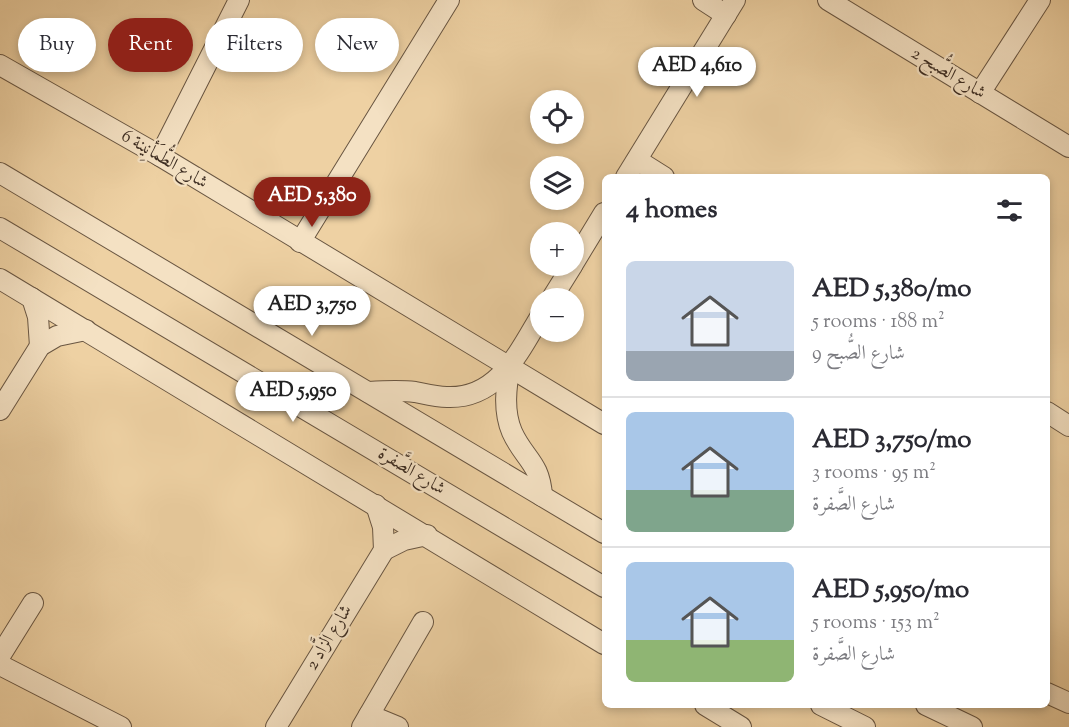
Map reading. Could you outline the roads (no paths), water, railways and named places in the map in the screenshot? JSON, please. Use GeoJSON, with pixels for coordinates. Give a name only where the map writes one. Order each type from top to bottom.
{"type":"FeatureCollection","features":[{"type":"Feature","properties":{"kind":"street"},"geometry":{"type":"LineString","coordinates":[[160,156],[239,0]]}},
{"type":"Feature","properties":{"kind":"street"},"geometry":{"type":"LineString","coordinates":[[300,242],[448,0]]}},
{"type":"Feature","properties":{"kind":"street"},"geometry":{"type":"LineString","coordinates":[[652,174],[632,169],[731,7],[703,0]]}},
{"type":"Feature","properties":{"kind":"street","name":"شارع الصُّبح 2"},"geometry":{"type":"LineString","coordinates":[[828,0],[1069,147]]}},
{"type":"Feature","properties":{"kind":"street"},"geometry":{"type":"LineString","coordinates":[[980,93],[1040,0]]}},
{"type":"Feature","properties":{"kind":"street","name":"شارع الطُّمَأنِينة 6"},"geometry":{"type":"LineString","coordinates":[[0,64],[160,156],[602,423]]}},
{"type":"Feature","properties":{"kind":"street"},"geometry":{"type":"LineString","coordinates":[[0,173],[602,532]]}},
{"type":"Feature","properties":{"kind":"street"},"geometry":{"type":"LineString","coordinates":[[584,246],[602,216]]}},
{"type":"Feature","properties":{"kind":"street","name":"شارع الصَّفرة"},"geometry":{"type":"LineString","coordinates":[[0,228],[602,586]]}},
{"type":"Feature","properties":{"kind":"street"},"geometry":{"type":"LineString","coordinates":[[0,279],[602,643]]}},
{"type":"Feature","properties":{"kind":"street"},"geometry":{"type":"LineString","coordinates":[[32,298],[38,317],[40,346]]}},
{"type":"Feature","properties":{"kind":"street"},"geometry":{"type":"LineString","coordinates":[[0,410],[40,346],[57,336],[86,330]]}},
{"type":"Feature","properties":{"kind":"street"},"geometry":{"type":"LineString","coordinates":[[368,392],[399,391],[458,397],[482,389],[510,366],[530,333]]}},
{"type":"Feature","properties":{"kind":"street"},"geometry":{"type":"LineString","coordinates":[[510,366],[506,392],[508,419],[512,431],[538,472],[542,495]]}},
{"type":"Feature","properties":{"kind":"street"},"geometry":{"type":"LineString","coordinates":[[1050,414],[1069,426]]}},
{"type":"Feature","properties":{"kind":"street"},"geometry":{"type":"LineString","coordinates":[[376,505],[383,526],[384,550],[404,540],[427,535]]}},
{"type":"Feature","properties":{"kind":"street","name":"شارع الزَّاد 2"},"geometry":{"type":"LineString","coordinates":[[276,727],[384,550]]}},
{"type":"Feature","properties":{"kind":"street"},"geometry":{"type":"LineString","coordinates":[[0,656],[33,603]]}},
{"type":"Feature","properties":{"kind":"street"},"geometry":{"type":"LineString","coordinates":[[398,727],[365,721],[423,622]]}},
{"type":"Feature","properties":{"kind":"street"},"geometry":{"type":"LineString","coordinates":[[0,665],[121,727]]}},
{"type":"Feature","properties":{"kind":"street"},"geometry":{"type":"LineString","coordinates":[[1050,694],[1069,703]]}},
{"type":"Feature","properties":{"kind":"street"},"geometry":{"type":"LineString","coordinates":[[710,708],[741,727]]}},
{"type":"Feature","properties":{"kind":"street"},"geometry":{"type":"LineString","coordinates":[[827,708],[865,727]]}},
{"type":"Feature","properties":{"kind":"street"},"geometry":{"type":"LineString","coordinates":[[932,708],[972,727]]}}]}
